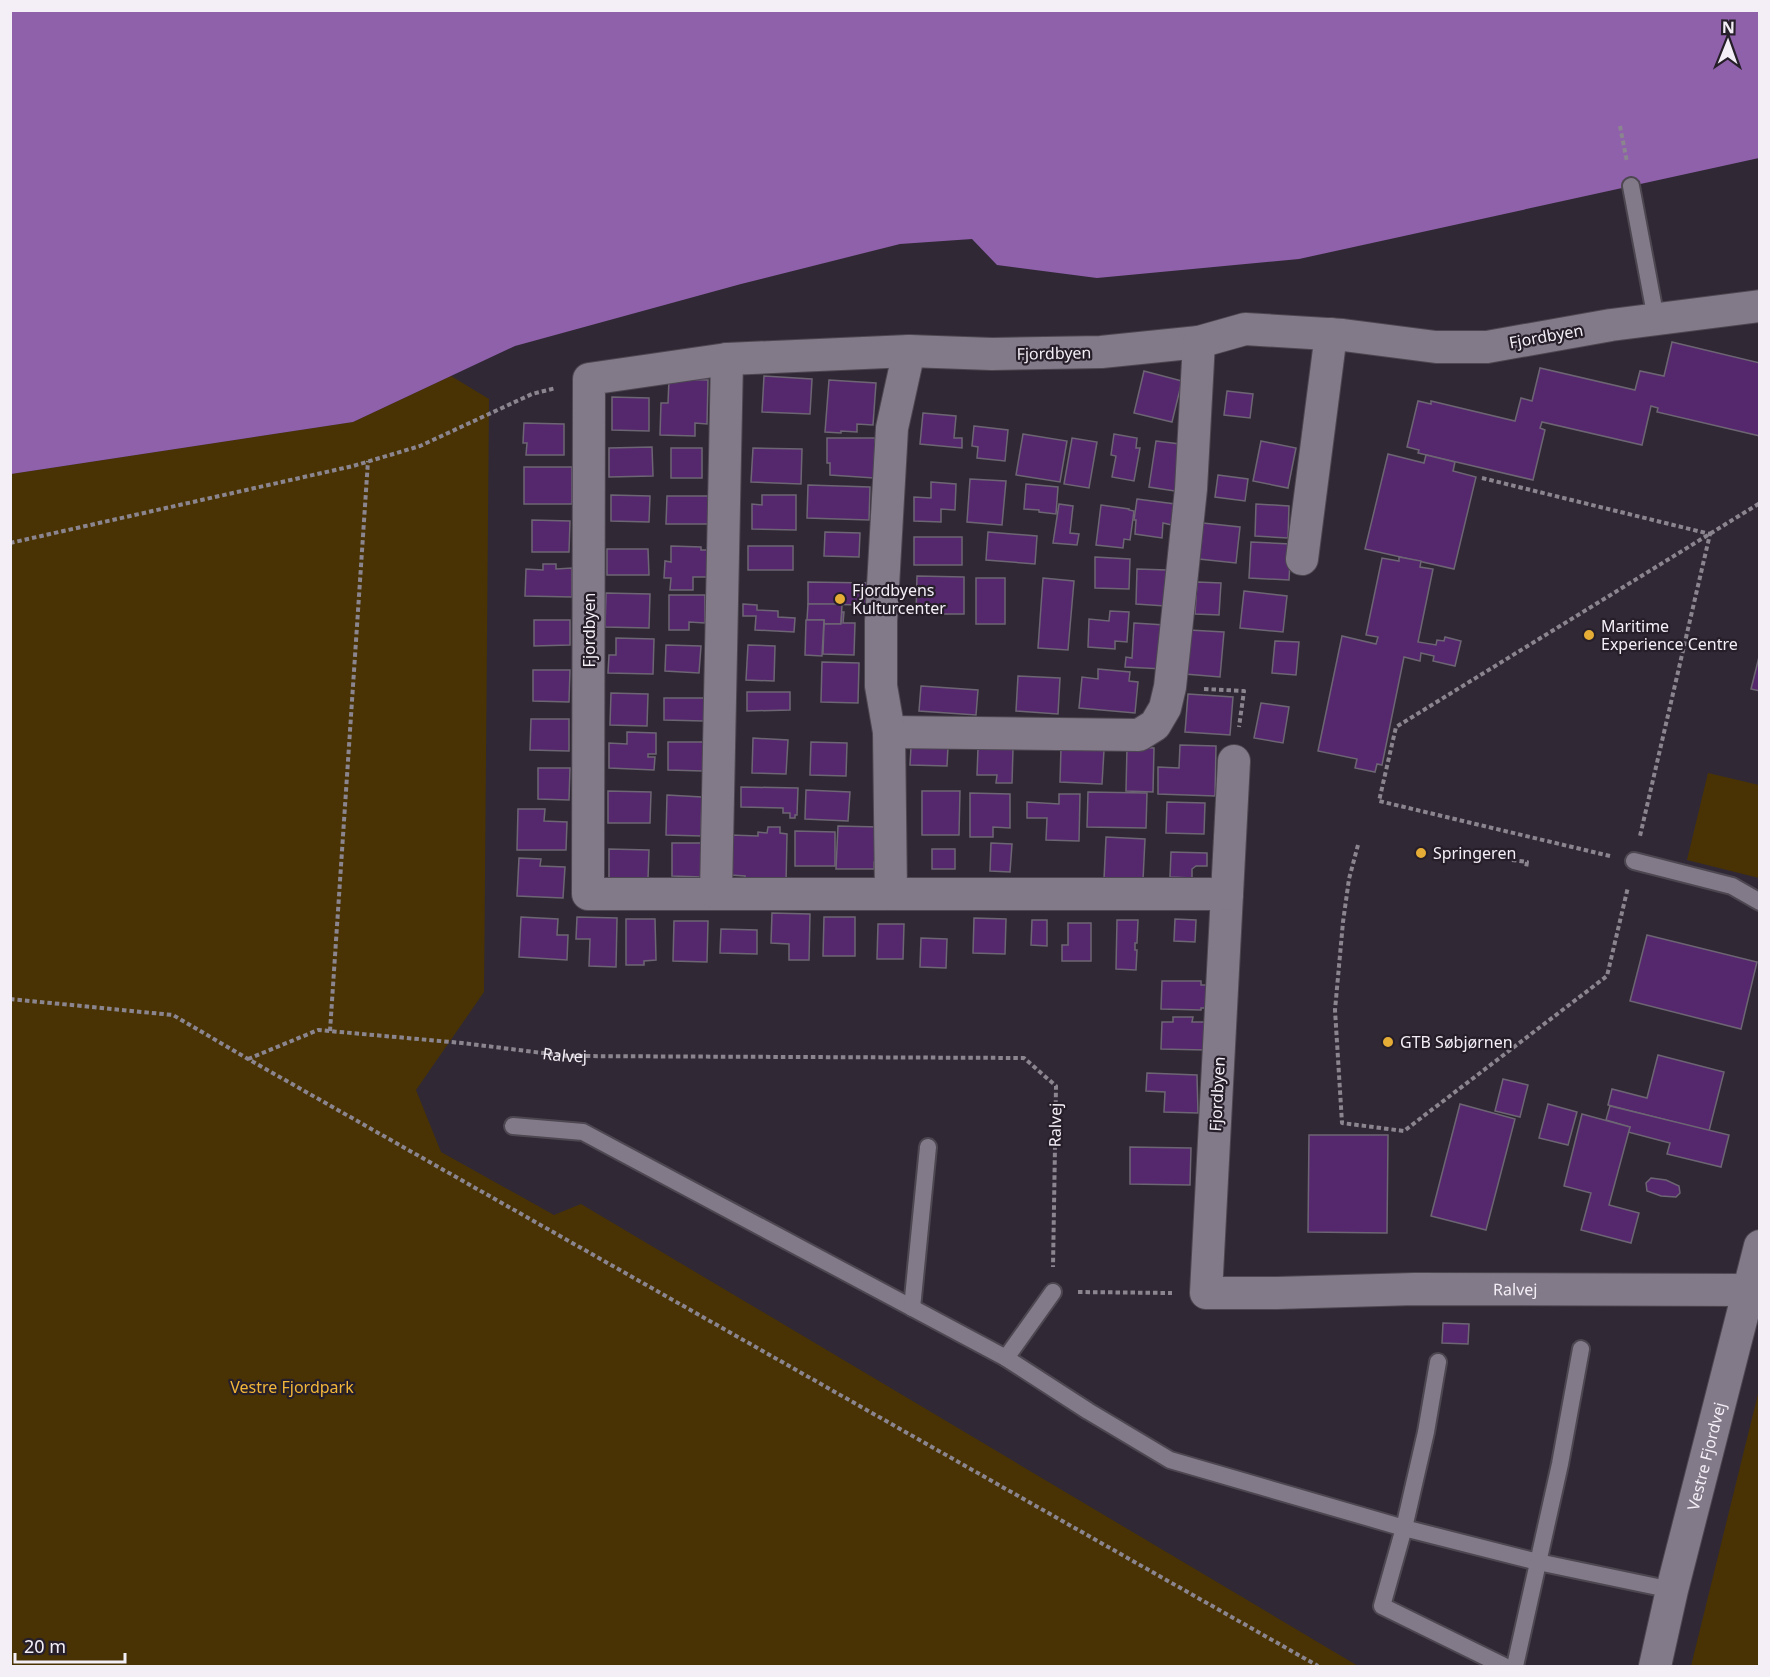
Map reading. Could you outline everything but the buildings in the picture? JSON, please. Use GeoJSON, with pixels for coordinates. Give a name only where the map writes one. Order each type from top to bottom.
{"type":"FeatureCollection","features":[{"type":"Feature","properties":{"kind":"street","name":"Fjordbyen"},"geometry":{"type":"LineString","coordinates":[[1227,894],[588,894],[589,379],[728,359],[909,351],[992,354],[1101,352],[1199,342],[1245,329],[1331,334],[1436,346],[1487,347],[1611,325],[1760,306]]}},
{"type":"Feature","properties":{"kind":"street"},"geometry":{"type":"LineString","coordinates":[[1302,559],[1331,334]]}},
{"type":"Feature","properties":{"kind":"street"},"geometry":{"type":"LineString","coordinates":[[889,732],[1139,735],[1155,725],[1165,708],[1170,687],[1191,489],[1199,342]]}},
{"type":"Feature","properties":{"kind":"street"},"geometry":{"type":"LineString","coordinates":[[891,894],[889,732],[881,686],[881,621],[892,428],[909,351]]}},
{"type":"Feature","properties":{"kind":"street"},"geometry":{"type":"LineString","coordinates":[[716,893],[728,359]]}},
{"type":"Feature","properties":{"kind":"street","name":"Fjordbyen"},"geometry":{"type":"LineString","coordinates":[[1206,1293],[1234,761]]}},
{"type":"Feature","properties":{"kind":"street","name":"Vestre Fjordvej"},"geometry":{"type":"LineString","coordinates":[[1654,1666],[1672,1590],[1755,1291],[1760,1246]]}},
{"type":"Feature","properties":{"kind":"street","name":"Ralvej"},"geometry":{"type":"LineString","coordinates":[[1206,1293],[1415,1289],[1755,1291]]}},
{"type":"Feature","properties":{"kind":"lane"},"geometry":{"type":"LineString","coordinates":[[1631,186],[1656,319]]}},
{"type":"Feature","properties":{"kind":"lane"},"geometry":{"type":"LineString","coordinates":[[1634,861],[1732,886],[1760,902]]}},
{"type":"Feature","properties":{"kind":"lane"},"geometry":{"type":"LineString","coordinates":[[513,1126],[583,1132],[1006,1358],[1170,1460],[1404,1528],[1538,1562],[1672,1590]]}},
{"type":"Feature","properties":{"kind":"lane"},"geometry":{"type":"LineString","coordinates":[[912,1308],[928,1147]]}},
{"type":"Feature","properties":{"kind":"lane"},"geometry":{"type":"LineString","coordinates":[[1006,1358],[1053,1292]]}},
{"type":"Feature","properties":{"kind":"lane"},"geometry":{"type":"LineString","coordinates":[[1515,1666],[1560,1464],[1581,1349]]}},
{"type":"Feature","properties":{"kind":"lane"},"geometry":{"type":"LineString","coordinates":[[1438,1362],[1426,1432],[1404,1528],[1382,1606],[1504,1666]]}},
{"type":"Feature","properties":{"kind":"path"},"geometry":{"type":"LineString","coordinates":[[1620,126],[1631,186]]}},
{"type":"Feature","properties":{"kind":"path"},"geometry":{"type":"LineString","coordinates":[[10,543],[368,461],[420,446],[532,394],[589,379]]}},
{"type":"Feature","properties":{"kind":"path"},"geometry":{"type":"LineString","coordinates":[[330,1031],[368,461]]}},
{"type":"Feature","properties":{"kind":"path"},"geometry":{"type":"LineString","coordinates":[[1482,478],[1710,534]]}},
{"type":"Feature","properties":{"kind":"path"},"geometry":{"type":"LineString","coordinates":[[1634,861],[1379,801],[1396,727],[1760,503]]}},
{"type":"Feature","properties":{"kind":"path"},"geometry":{"type":"LineString","coordinates":[[1358,845],[1349,879],[1343,922],[1335,1010],[1342,1123],[1404,1131],[1607,976],[1710,534]]}},
{"type":"Feature","properties":{"kind":"path"},"geometry":{"type":"LineString","coordinates":[[1170,687],[1244,691],[1234,761]]}},
{"type":"Feature","properties":{"kind":"path"},"geometry":{"type":"LineString","coordinates":[[1512,860],[1527,862],[1526,868]]}},
{"type":"Feature","properties":{"kind":"path"},"geometry":{"type":"LineString","coordinates":[[10,999],[173,1015],[1318,1666]]}},
{"type":"Feature","properties":{"kind":"path","name":"Ralvej"},"geometry":{"type":"LineString","coordinates":[[248,1059],[318,1030],[462,1043],[567,1056],[1024,1058],[1056,1086],[1053,1292]]}},
{"type":"Feature","properties":{"kind":"path"},"geometry":{"type":"LineString","coordinates":[[1053,1292],[1206,1293]]}},
{"type":"Feature","properties":{"kind":"green space","name":"Vestre Fjordpark"},"geometry":{"type":"Polygon","coordinates":[[[451,376],[489,399],[484,992],[416,1090],[441,1152],[554,1215],[581,1204],[1358,1666],[11,1666],[11,474],[353,422],[451,376]]]}},
{"type":"Feature","properties":{"kind":"green space"},"geometry":{"type":"Polygon","coordinates":[[[1708,773],[1759,785],[1759,878],[1687,860],[1708,773]]]}},
{"type":"Feature","properties":{"kind":"green space"},"geometry":{"type":"Polygon","coordinates":[[[1759,1390],[1759,1666],[1691,1666],[1759,1390]]]}},
{"type":"Feature","properties":{"kind":"shaded area"},"geometry":{"type":"Polygon","coordinates":[[[11,11],[1759,11],[1759,158],[1299,259],[1097,278],[997,265],[972,239],[900,244],[741,284],[515,346],[353,422],[11,474],[11,11]]]}},
{"type":"Feature","properties":{"kind":"place","name":"Fjordbyens Kulturcenter"},"geometry":{"type":"Point","coordinates":[840,599]}},
{"type":"Feature","properties":{"kind":"place","name":"Maritime Experience Centre"},"geometry":{"type":"Point","coordinates":[1589,635]}},
{"type":"Feature","properties":{"kind":"place","name":"Springeren"},"geometry":{"type":"Point","coordinates":[1421,853]}},
{"type":"Feature","properties":{"kind":"place","name":"GTB Søbjørnen"},"geometry":{"type":"Point","coordinates":[1388,1042]}}]}
